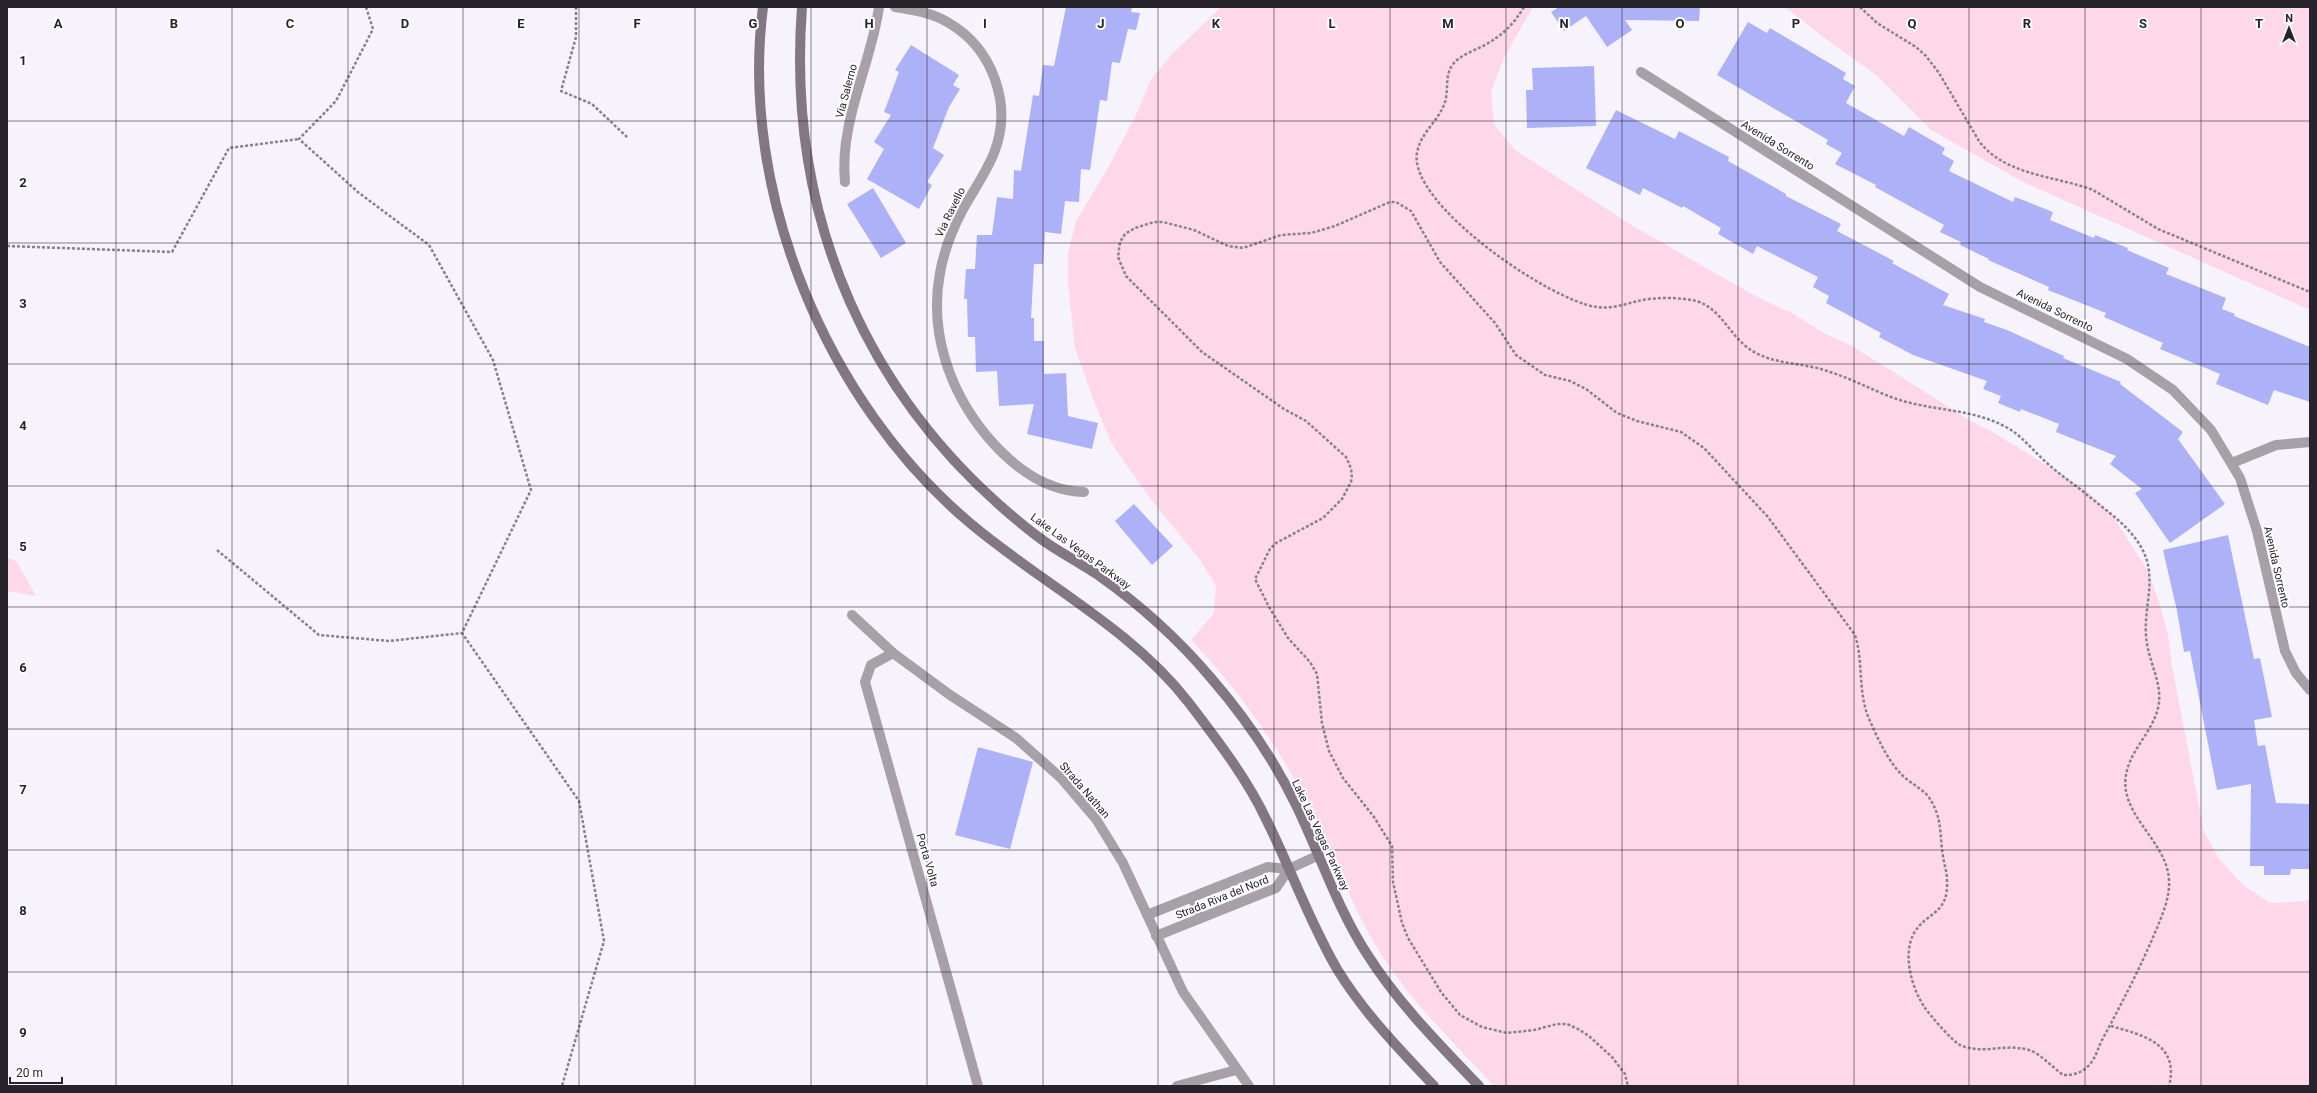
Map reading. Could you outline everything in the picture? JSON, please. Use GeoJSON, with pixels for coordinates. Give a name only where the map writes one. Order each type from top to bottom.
{"type":"FeatureCollection","features":[{"type":"Feature","properties":{"kind":"street"},"geometry":{"type":"LineString","coordinates":[[763,7],[761,25],[760,99],[768,168],[784,235],[808,300],[838,361],[875,419],[919,473],[968,522],[1022,564],[1080,602],[1136,647],[1186,698],[1229,755],[1265,817],[1316,931],[1338,970],[1364,1008],[1392,1042],[1434,1086]]}},
{"type":"Feature","properties":{"kind":"street","name":"Lake Las Vegas Parkway"},"geometry":{"type":"LineString","coordinates":[[802,7],[799,54],[802,124],[813,192],[836,267],[860,324],[895,385],[936,441],[985,492],[1039,537],[1099,576],[1158,623],[1210,677],[1256,737],[1294,802],[1346,916],[1366,953],[1390,988],[1417,1020],[1479,1086]]}},
{"type":"Feature","properties":{"kind":"street","name":"Via Salerno"},"geometry":{"type":"LineString","coordinates":[[845,182],[845,142],[874,37],[879,7]]}},
{"type":"Feature","properties":{"kind":"street","name":"Via Ravello"},"geometry":{"type":"LineString","coordinates":[[895,7],[915,10],[939,18],[969,38],[991,68],[1001,103],[1001,127],[995,151],[952,231],[940,274],[938,326],[946,362],[953,383],[975,422],[990,439],[1028,474],[1054,488],[1084,492]]}},
{"type":"Feature","properties":{"kind":"street","name":"Avenida Sorrento"},"geometry":{"type":"LineString","coordinates":[[1641,72],[1980,287],[2127,359],[2151,373],[2194,409],[2211,430],[2232,463],[2250,504],[2285,650],[2296,674],[2310,690]]}},
{"type":"Feature","properties":{"kind":"street"},"geometry":{"type":"LineString","coordinates":[[2232,463],[2276,446],[2310,442]]}},
{"type":"Feature","properties":{"kind":"street","name":"Strada Nathan"},"geometry":{"type":"LineString","coordinates":[[852,615],[894,653],[950,695],[1016,738],[1061,778],[1096,819],[1123,863],[1183,992],[1236,1070],[1249,1086]]}},
{"type":"Feature","properties":{"kind":"street","name":"Porta Volta"},"geometry":{"type":"LineString","coordinates":[[894,653],[871,665],[865,682],[978,1086]]}},
{"type":"Feature","properties":{"kind":"street","name":"Strada Riva del Nord"},"geometry":{"type":"LineString","coordinates":[[1156,936],[1276,888],[1289,869],[1318,855]]}},
{"type":"Feature","properties":{"kind":"street","name":"Strada Riva del Nord"},"geometry":{"type":"LineString","coordinates":[[1147,915],[1268,867],[1289,869]]}},
{"type":"Feature","properties":{"kind":"street"},"geometry":{"type":"LineString","coordinates":[[1178,1086],[1236,1070]]}},
{"type":"Feature","properties":{"kind":"lane"},"geometry":{"type":"LineString","coordinates":[[1191,897],[1201,919]]}},
{"type":"Feature","properties":{"kind":"path"},"geometry":{"type":"LineString","coordinates":[[7,246],[172,252],[229,148],[299,139],[336,101],[374,29],[366,7]]}},
{"type":"Feature","properties":{"kind":"path"},"geometry":{"type":"LineString","coordinates":[[576,7],[576,37],[561,91],[592,104],[628,138]]}},
{"type":"Feature","properties":{"kind":"path"},"geometry":{"type":"LineString","coordinates":[[1524,7],[1511,28],[1494,40],[1458,59],[1451,66],[1446,84],[1444,104],[1420,141],[1417,166],[1423,183],[1439,205],[1464,228],[1509,264],[1580,303],[1596,307],[1610,308],[1655,298],[1692,300],[1706,305],[1718,314],[1733,336],[1745,347],[1770,359],[1816,367],[1835,373],[1879,393],[1915,404],[1966,412],[1985,417],[2018,434],[2044,460],[2135,536],[2146,559],[2149,577],[2145,635],[2160,695],[2154,720],[2131,758],[2126,771],[2126,792],[2131,805],[2166,861],[2169,886],[2165,906],[2159,924],[2111,1026],[2088,1067],[2072,1075],[2063,1075],[2031,1050],[2012,1047],[1976,1049],[1960,1045],[1926,1009],[1912,976],[1909,954],[1910,943],[1914,933],[1940,909],[1946,894],[1947,876],[1943,856],[1940,819],[1926,795],[1902,775],[1881,745],[1869,719],[1862,689],[1860,653],[1855,636],[1768,517],[1727,472],[1694,439],[1670,429],[1625,417],[1586,389],[1570,381],[1545,375],[1516,355],[1495,323],[1448,274],[1411,211],[1400,203],[1390,202],[1335,226],[1312,233],[1281,235],[1243,248],[1228,246],[1194,230],[1173,223],[1154,222],[1135,228],[1125,234],[1118,249],[1122,268],[1132,283],[1165,313],[1202,352],[1274,402],[1306,421],[1346,457],[1350,466],[1352,474],[1351,482],[1339,502],[1323,518],[1276,543],[1270,549],[1256,579],[1269,607],[1288,638],[1306,657],[1317,674],[1322,723],[1329,751],[1335,763],[1343,778],[1374,817],[1392,846],[1395,896],[1408,938],[1452,1005],[1471,1022],[1482,1027],[1507,1033],[1567,1024],[1590,1036],[1612,1057],[1625,1074],[1628,1086]]}},
{"type":"Feature","properties":{"kind":"path"},"geometry":{"type":"LineString","coordinates":[[1860,7],[1877,23],[1916,47],[1926,56],[1939,73],[1984,148],[2001,159],[2031,174],[2093,190],[2158,229],[2310,292]]}},
{"type":"Feature","properties":{"kind":"path"},"geometry":{"type":"LineString","coordinates":[[299,139],[359,193],[429,245],[493,360],[531,490],[462,633]]}},
{"type":"Feature","properties":{"kind":"path"},"geometry":{"type":"LineString","coordinates":[[217,550],[319,635],[389,641],[462,633]]}},
{"type":"Feature","properties":{"kind":"path"},"geometry":{"type":"LineString","coordinates":[[462,633],[579,800],[604,942],[562,1086]]}},
{"type":"Feature","properties":{"kind":"path"},"geometry":{"type":"LineString","coordinates":[[2111,1026],[2142,1036],[2167,1053],[2171,1071],[2169,1086]]}},
{"type":"Feature","properties":{"kind":"shaded area"},"geometry":{"type":"Polygon","coordinates":[[[1221,7],[1533,7],[1503,60],[1491,92],[1494,124],[1515,150],[1633,226],[1759,298],[1794,314],[1822,332],[1854,347],[1969,420],[1998,435],[2086,490],[2112,515],[2148,571],[2159,602],[2168,634],[2172,666],[2204,832],[2220,860],[2243,885],[2270,903],[2305,901],[2310,899],[2310,1086],[1494,1086],[1416,1002],[1388,965],[1356,909],[1323,833],[1280,754],[1253,714],[1208,658],[1191,640],[1214,613],[1216,586],[1200,560],[1148,496],[1112,444],[1093,399],[1075,348],[1068,284],[1068,253],[1076,221],[1109,166],[1138,111],[1150,81],[1171,55],[1221,7]]]}},
{"type":"Feature","properties":{"kind":"shaded area"},"geometry":{"type":"Polygon","coordinates":[[[1785,7],[2310,7],[2310,310],[2023,182],[1931,130],[1876,75],[1785,7]]]}},
{"type":"Feature","properties":{"kind":"shaded area"},"geometry":{"type":"Polygon","coordinates":[[[7,557],[17,562],[36,596],[7,591],[7,557]]]}},
{"type":"Feature","properties":{"kind":"building"},"geometry":{"type":"Polygon","coordinates":[[[1066,7],[1132,7],[1131,12],[1140,13],[1136,30],[1128,29],[1120,63],[1112,62],[1107,101],[1100,100],[1090,170],[1081,169],[1079,202],[1065,201],[1061,234],[1045,232],[1043,264],[1034,264],[1031,318],[1034,318],[1034,341],[1044,341],[1044,374],[1066,373],[1068,416],[1098,423],[1092,449],[1027,434],[1034,404],[999,406],[997,371],[976,372],[975,337],[968,337],[967,299],[964,299],[966,269],[975,269],[977,235],[992,235],[997,197],[1013,199],[1014,170],[1021,171],[1033,95],[1039,96],[1043,65],[1054,66],[1066,7]]]}},
{"type":"Feature","properties":{"kind":"building"},"geometry":{"type":"Polygon","coordinates":[[[1559,7],[1700,7],[1699,21],[1625,20],[1632,30],[1607,47],[1586,16],[1564,31],[1551,12],[1559,7]]]}},
{"type":"Feature","properties":{"kind":"building"},"geometry":{"type":"Polygon","coordinates":[[[1748,22],[1767,33],[1770,28],[1846,73],[1843,79],[1855,86],[1846,103],[1904,136],[1909,127],[1945,148],[1942,154],[1954,161],[1949,171],[2013,202],[2015,197],[2053,212],[2050,220],[2094,238],[2095,235],[2128,248],[2127,250],[2169,268],[2166,274],[2226,298],[2222,309],[2235,314],[2234,316],[2310,347],[2310,402],[2274,390],[2268,405],[2216,384],[2220,374],[2160,349],[2163,343],[2104,317],[2106,313],[2048,290],[2049,287],[1988,260],[1989,259],[1960,245],[1961,242],[1940,232],[1944,225],[1875,187],[1876,185],[1835,164],[1842,153],[1826,144],[1828,140],[1717,75],[1748,22]]]}},
{"type":"Feature","properties":{"kind":"building"},"geometry":{"type":"Polygon","coordinates":[[[911,45],[959,75],[953,85],[960,89],[949,107],[933,148],[944,155],[927,182],[932,185],[919,209],[867,179],[884,149],[874,142],[891,115],[884,112],[899,72],[895,70],[911,45]]]}},
{"type":"Feature","properties":{"kind":"building"},"geometry":{"type":"Polygon","coordinates":[[[1594,66],[1596,126],[1527,128],[1526,90],[1533,90],[1532,68],[1594,66]]]}},
{"type":"Feature","properties":{"kind":"building"},"geometry":{"type":"Polygon","coordinates":[[[1616,110],[1675,139],[1679,131],[1729,157],[1728,161],[1786,194],[1786,196],[1841,224],[1837,231],[1894,261],[1892,263],[1949,294],[1943,305],[1985,319],[1984,322],[2007,330],[2064,356],[2063,358],[2121,382],[2120,384],[2183,432],[2178,439],[2225,504],[2170,543],[2135,493],[2142,489],[2110,464],[2116,456],[2056,432],[2059,424],[2021,409],[2020,412],[1998,403],[2001,396],[1983,389],[1987,381],[1913,355],[1879,337],[1881,333],[1826,303],[1829,296],[1813,287],[1818,277],[1757,246],[1753,254],[1718,234],[1721,228],[1683,206],[1682,208],[1643,188],[1640,195],[1586,168],[1616,110]]]}},
{"type":"Feature","properties":{"kind":"building"},"geometry":{"type":"Polygon","coordinates":[[[873,188],[906,243],[881,258],[847,204],[873,188]]]}},
{"type":"Feature","properties":{"kind":"building"},"geometry":{"type":"Polygon","coordinates":[[[1134,504],[1173,546],[1152,565],[1115,521],[1134,504]]]}},
{"type":"Feature","properties":{"kind":"building"},"geometry":{"type":"Polygon","coordinates":[[[2228,535],[2254,659],[2260,658],[2272,717],[2254,720],[2258,746],[2265,745],[2276,803],[2310,804],[2310,869],[2291,869],[2290,875],[2264,875],[2264,866],[2250,866],[2251,784],[2217,790],[2190,651],[2184,652],[2177,611],[2163,550],[2228,535]]]}},
{"type":"Feature","properties":{"kind":"building"},"geometry":{"type":"Polygon","coordinates":[[[978,747],[1033,762],[1010,849],[955,835],[978,747]]]}}]}
